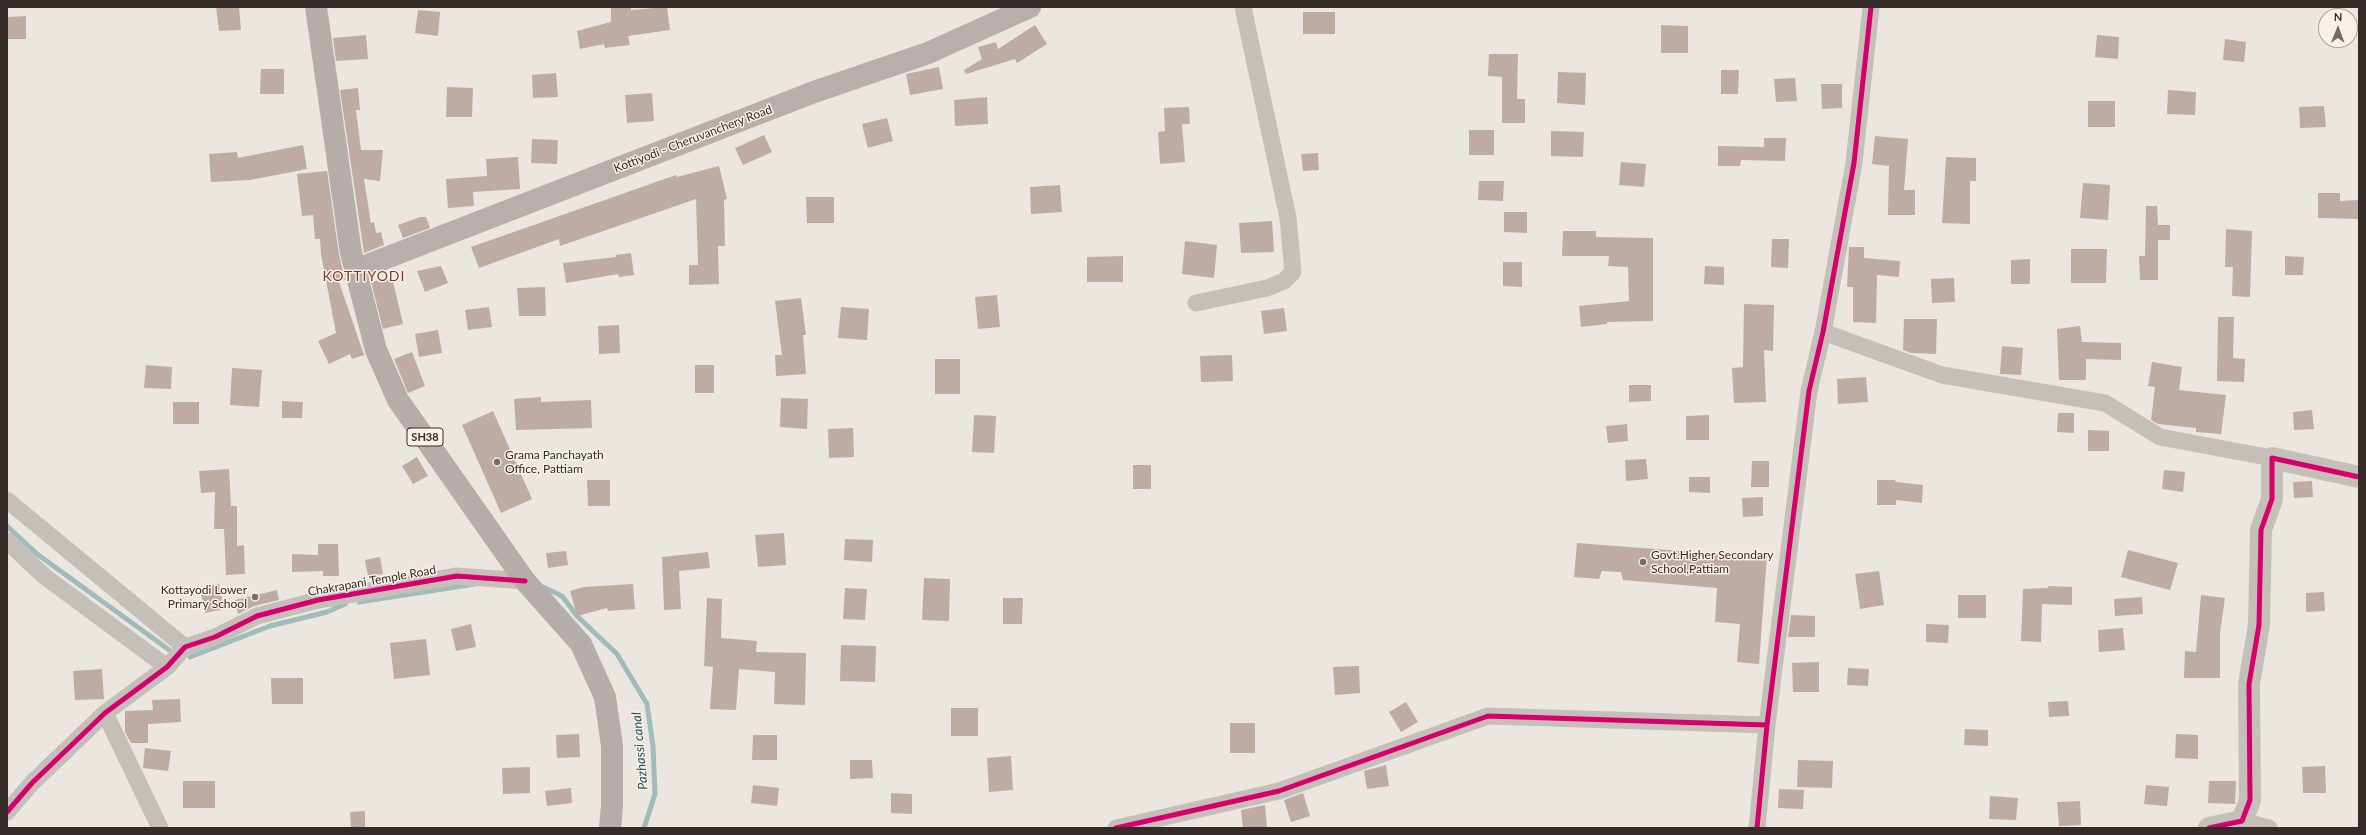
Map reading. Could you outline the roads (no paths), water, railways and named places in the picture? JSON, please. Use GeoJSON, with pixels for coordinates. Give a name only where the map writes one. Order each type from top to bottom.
{"type":"FeatureCollection","features":[{"type":"Feature","properties":{"kind":"main road","name":"SH38"},"geometry":{"type":"LineString","coordinates":[[316,7],[329,106],[355,270],[376,350],[398,400],[525,581],[581,644],[605,697],[612,746],[612,806],[610,828]]}},
{"type":"Feature","properties":{"kind":"main road","name":"Kottiyodi - Cheruvanchery Road"},"geometry":{"type":"LineString","coordinates":[[355,270],[814,92],[928,52],[1030,7]]}},
{"type":"Feature","properties":{"kind":"street"},"geometry":{"type":"LineString","coordinates":[[1196,303],[1267,288],[1284,280],[1293,272],[1288,218],[1243,7]]}},
{"type":"Feature","properties":{"kind":"street"},"geometry":{"type":"LineString","coordinates":[[1757,828],[1767,725],[1808,391],[1823,332],[1854,163],[1871,7]]}},
{"type":"Feature","properties":{"kind":"street"},"geometry":{"type":"LineString","coordinates":[[1823,332],[1942,375],[2105,403],[2160,437],[2272,458],[2359,477]]}},
{"type":"Feature","properties":{"kind":"street"},"geometry":{"type":"LineString","coordinates":[[2242,821],[2250,800],[2248,684],[2259,625],[2261,530],[2272,500],[2272,458]]}},
{"type":"Feature","properties":{"kind":"street"},"geometry":{"type":"LineString","coordinates":[[7,500],[186,648]]}},
{"type":"Feature","properties":{"kind":"street"},"geometry":{"type":"LineString","coordinates":[[7,541],[44,576],[167,667]]}},
{"type":"Feature","properties":{"kind":"street","name":"Chakrapani Temple Road"},"geometry":{"type":"LineString","coordinates":[[7,812],[32,783],[105,713],[167,667],[186,648],[215,637],[257,616],[318,600],[457,576],[525,581]]}},
{"type":"Feature","properties":{"kind":"street"},"geometry":{"type":"LineString","coordinates":[[105,713],[160,828]]}},
{"type":"Feature","properties":{"kind":"street"},"geometry":{"type":"LineString","coordinates":[[1116,828],[1279,791],[1488,716],[1767,725]]}},
{"type":"Feature","properties":{"kind":"street"},"geometry":{"type":"LineString","coordinates":[[2209,828],[2242,821],[2269,828]]}},
{"type":"Feature","properties":{"kind":"waterway"},"geometry":{"type":"LineString","coordinates":[[7,526],[37,554],[172,652]]}},
{"type":"Feature","properties":{"kind":"waterway","name":"Pazhassi canal"},"geometry":{"type":"LineString","coordinates":[[359,602],[475,584]]}},
{"type":"Feature","properties":{"kind":"waterway","name":"Pazhassi canal"},"geometry":{"type":"LineString","coordinates":[[543,587],[562,596],[577,616],[617,654],[647,704],[653,746],[655,794],[644,828]]}},
{"type":"Feature","properties":{"kind":"waterway","name":"Pazhassi canal"},"geometry":{"type":"LineString","coordinates":[[190,657],[270,626],[327,612],[345,604]]}},
{"type":"Feature","properties":{"kind":"place","name":"Grama Panchayath Office, Pattiam"},"geometry":{"type":"Point","coordinates":[497,462]}},
{"type":"Feature","properties":{"kind":"place","name":"Govt.Higher Secondary School,Pattiam"},"geometry":{"type":"Point","coordinates":[1643,562]}},
{"type":"Feature","properties":{"kind":"place","name":"Kottayodi Lower Primary School"},"geometry":{"type":"Point","coordinates":[255,597]}},
{"type":"Feature","properties":{"kind":"district","name":"KOTTIYODI"},"geometry":{"type":"Point","coordinates":[364,276]}}]}
